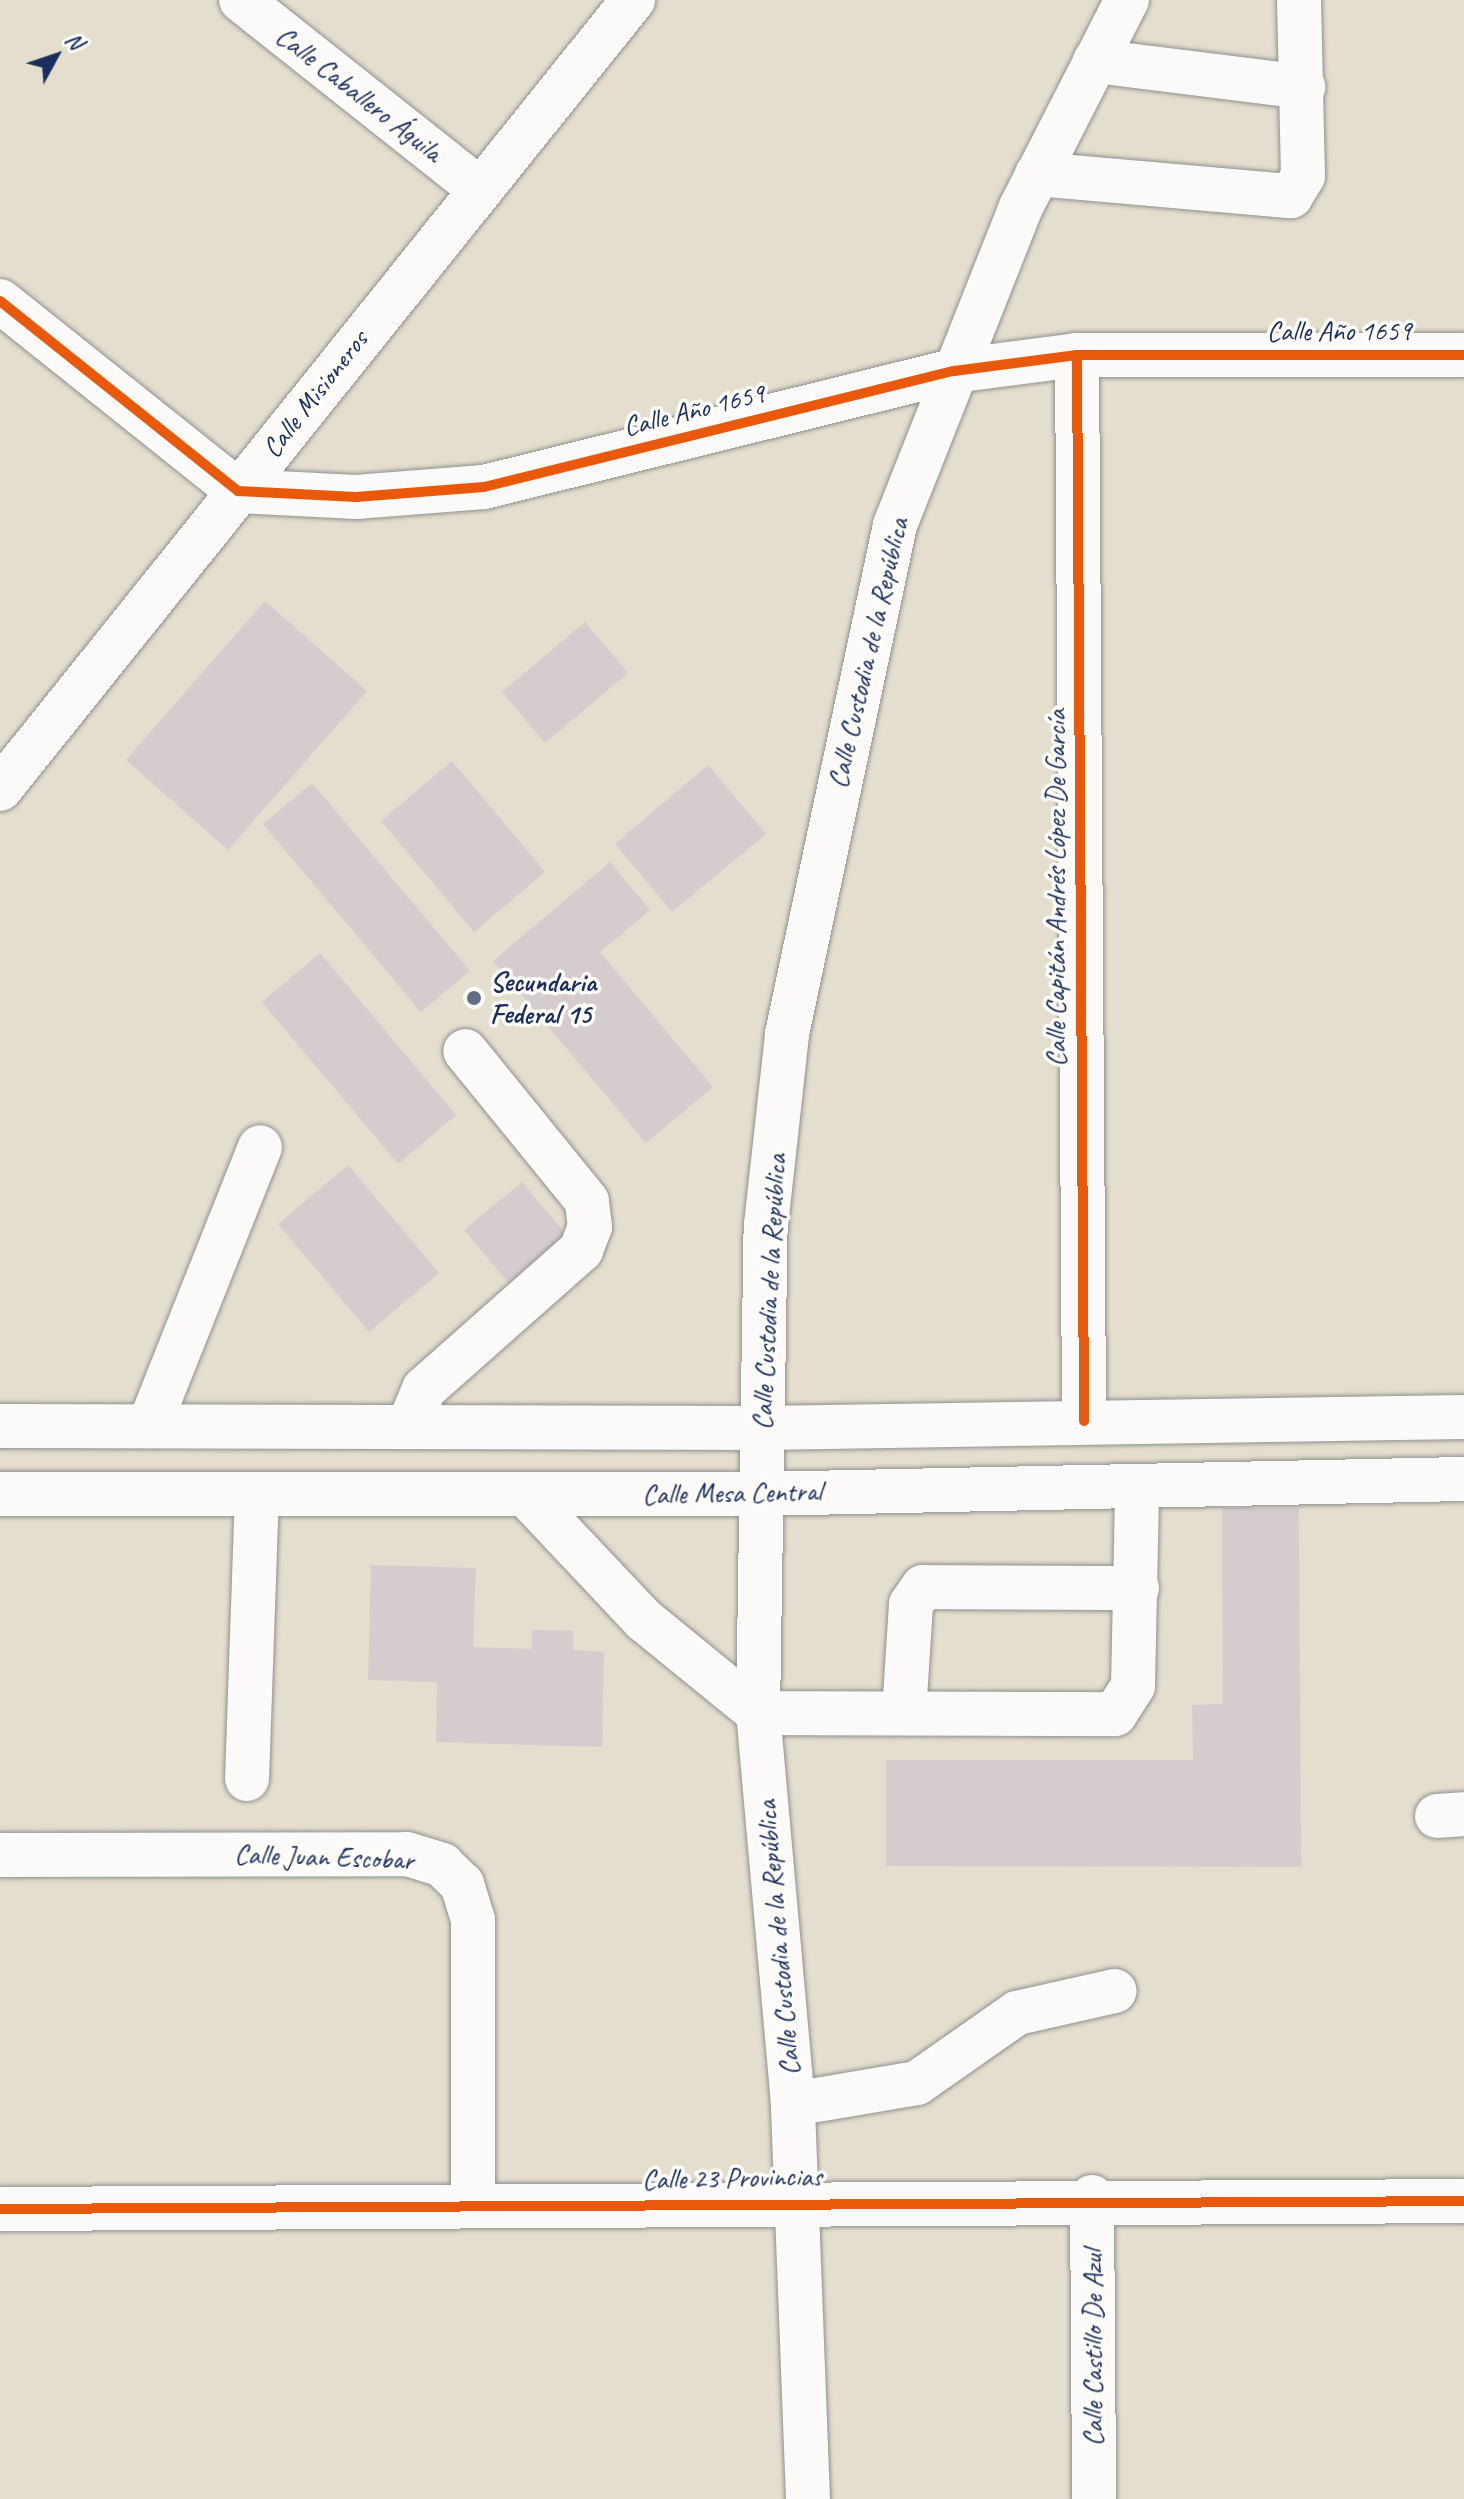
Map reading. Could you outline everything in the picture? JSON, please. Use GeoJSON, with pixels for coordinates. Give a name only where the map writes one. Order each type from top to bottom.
{"type":"FeatureCollection","features":[{"type":"Feature","properties":{"kind":"street","name":"Calle Caballero Águila"},"geometry":{"type":"LineString","coordinates":[[241,0],[478,188]]}},
{"type":"Feature","properties":{"kind":"street","name":"Calle Misioneros"},"geometry":{"type":"LineString","coordinates":[[1,784],[478,188],[633,0]]}},
{"type":"Feature","properties":{"kind":"street","name":"Calle Custodia de la República"},"geometry":{"type":"LineString","coordinates":[[808,2499],[793,2104],[758,1713],[759,1494],[766,1225],[787,1034],[895,525],[954,371],[1037,174],[1127,0]]}},
{"type":"Feature","properties":{"kind":"street"},"geometry":{"type":"LineString","coordinates":[[1037,174],[1291,196],[1303,176],[1299,0]]}},
{"type":"Feature","properties":{"kind":"street"},"geometry":{"type":"LineString","coordinates":[[1095,61],[1303,87]]}},
{"type":"Feature","properties":{"kind":"street"},"geometry":{"type":"LineString","coordinates":[[0,301],[238,491]]}},
{"type":"Feature","properties":{"kind":"street","name":"Calle Año 1659"},"geometry":{"type":"LineString","coordinates":[[238,491],[356,497],[484,487],[954,371],[1077,355],[1464,355]]}},
{"type":"Feature","properties":{"kind":"street","name":"Calle Capitán Andrés López De García"},"geometry":{"type":"LineString","coordinates":[[1077,355],[1084,1421]]}},
{"type":"Feature","properties":{"kind":"street"},"geometry":{"type":"LineString","coordinates":[[408,1427],[424,1389],[581,1250],[590,1227],[587,1201],[465,1051]]}},
{"type":"Feature","properties":{"kind":"street"},"geometry":{"type":"LineString","coordinates":[[149,1426],[260,1147]]}},
{"type":"Feature","properties":{"kind":"street"},"geometry":{"type":"LineString","coordinates":[[0,1426],[763,1428],[1464,1417]]}},
{"type":"Feature","properties":{"kind":"street","name":"Calle Mesa Central"},"geometry":{"type":"LineString","coordinates":[[0,1494],[759,1494],[1464,1479]]}},
{"type":"Feature","properties":{"kind":"street"},"geometry":{"type":"LineString","coordinates":[[526,1495],[644,1620],[758,1713],[1115,1714],[1131,1696],[1137,1588],[1137,1487]]}},
{"type":"Feature","properties":{"kind":"street"},"geometry":{"type":"LineString","coordinates":[[247,1779],[257,1496]]}},
{"type":"Feature","properties":{"kind":"street"},"geometry":{"type":"LineString","coordinates":[[904,1713],[911,1604],[923,1587],[1137,1588]]}},
{"type":"Feature","properties":{"kind":"street","name":"Calle Juan Escobar"},"geometry":{"type":"LineString","coordinates":[[0,1855],[407,1854],[442,1865],[462,1884],[473,1919],[473,2204]]}},
{"type":"Feature","properties":{"kind":"street"},"geometry":{"type":"LineString","coordinates":[[793,2104],[917,2083],[1017,2013],[1115,1991]]}},
{"type":"Feature","properties":{"kind":"street","name":"Calle 23 Provincias"},"geometry":{"type":"LineString","coordinates":[[0,2209],[1092,2197],[1464,2201]]}},
{"type":"Feature","properties":{"kind":"street","name":"Calle Castillo De Azul"},"geometry":{"type":"LineString","coordinates":[[1092,2197],[1094,2499]]}},
{"type":"Feature","properties":{"kind":"building"},"geometry":{"type":"Polygon","coordinates":[[[265,601],[367,691],[228,850],[126,760],[265,601]]]}},
{"type":"Feature","properties":{"kind":"building"},"geometry":{"type":"Polygon","coordinates":[[[585,622],[628,673],[545,743],[502,692],[585,622]]]}},
{"type":"Feature","properties":{"kind":"building"},"geometry":{"type":"Polygon","coordinates":[[[452,761],[545,872],[474,932],[381,821],[452,761]]]}},
{"type":"Feature","properties":{"kind":"building"},"geometry":{"type":"Polygon","coordinates":[[[708,765],[766,834],[672,912],[615,844],[708,765]]]}},
{"type":"Feature","properties":{"kind":"building"},"geometry":{"type":"Polygon","coordinates":[[[312,783],[470,971],[421,1012],[263,824],[312,783]]]}},
{"type":"Feature","properties":{"kind":"building"},"geometry":{"type":"Polygon","coordinates":[[[610,862],[650,910],[600,952],[713,1087],[646,1143],[493,961],[610,862]]]}},
{"type":"Feature","properties":{"kind":"building"},"geometry":{"type":"Polygon","coordinates":[[[320,953],[456,1115],[398,1164],[262,1002],[320,953]]]}},
{"type":"Feature","properties":{"kind":"building"},"geometry":{"type":"Polygon","coordinates":[[[348,1165],[439,1273],[369,1332],[278,1224],[348,1165]]]}},
{"type":"Feature","properties":{"kind":"building"},"geometry":{"type":"Polygon","coordinates":[[[522,1182],[569,1238],[511,1286],[464,1230],[522,1182]]]}},
{"type":"Feature","properties":{"kind":"building"},"geometry":{"type":"Polygon","coordinates":[[[1222,1508],[1299,1508],[1301,1867],[886,1866],[886,1760],[1193,1760],[1192,1705],[1223,1704],[1222,1508]]]}},
{"type":"Feature","properties":{"kind":"building"},"geometry":{"type":"Polygon","coordinates":[[[371,1565],[476,1568],[473,1647],[532,1649],[532,1630],[573,1631],[573,1650],[604,1652],[602,1747],[436,1742],[437,1682],[368,1680],[371,1565]]]}},
{"type":"Feature","properties":{"kind":"cycle path"},"geometry":{"type":"LineString","coordinates":[[0,301],[238,491],[356,497],[484,487],[954,371],[1077,355],[1464,355]]}},
{"type":"Feature","properties":{"kind":"cycle path"},"geometry":{"type":"LineString","coordinates":[[1077,355],[1084,1421]]}},
{"type":"Feature","properties":{"kind":"cycle path"},"geometry":{"type":"LineString","coordinates":[[0,2209],[1464,2201]]}},
{"type":"Feature","properties":{"kind":"place","name":"Secundaria Federal 15"},"geometry":{"type":"Point","coordinates":[474,998]}}]}
